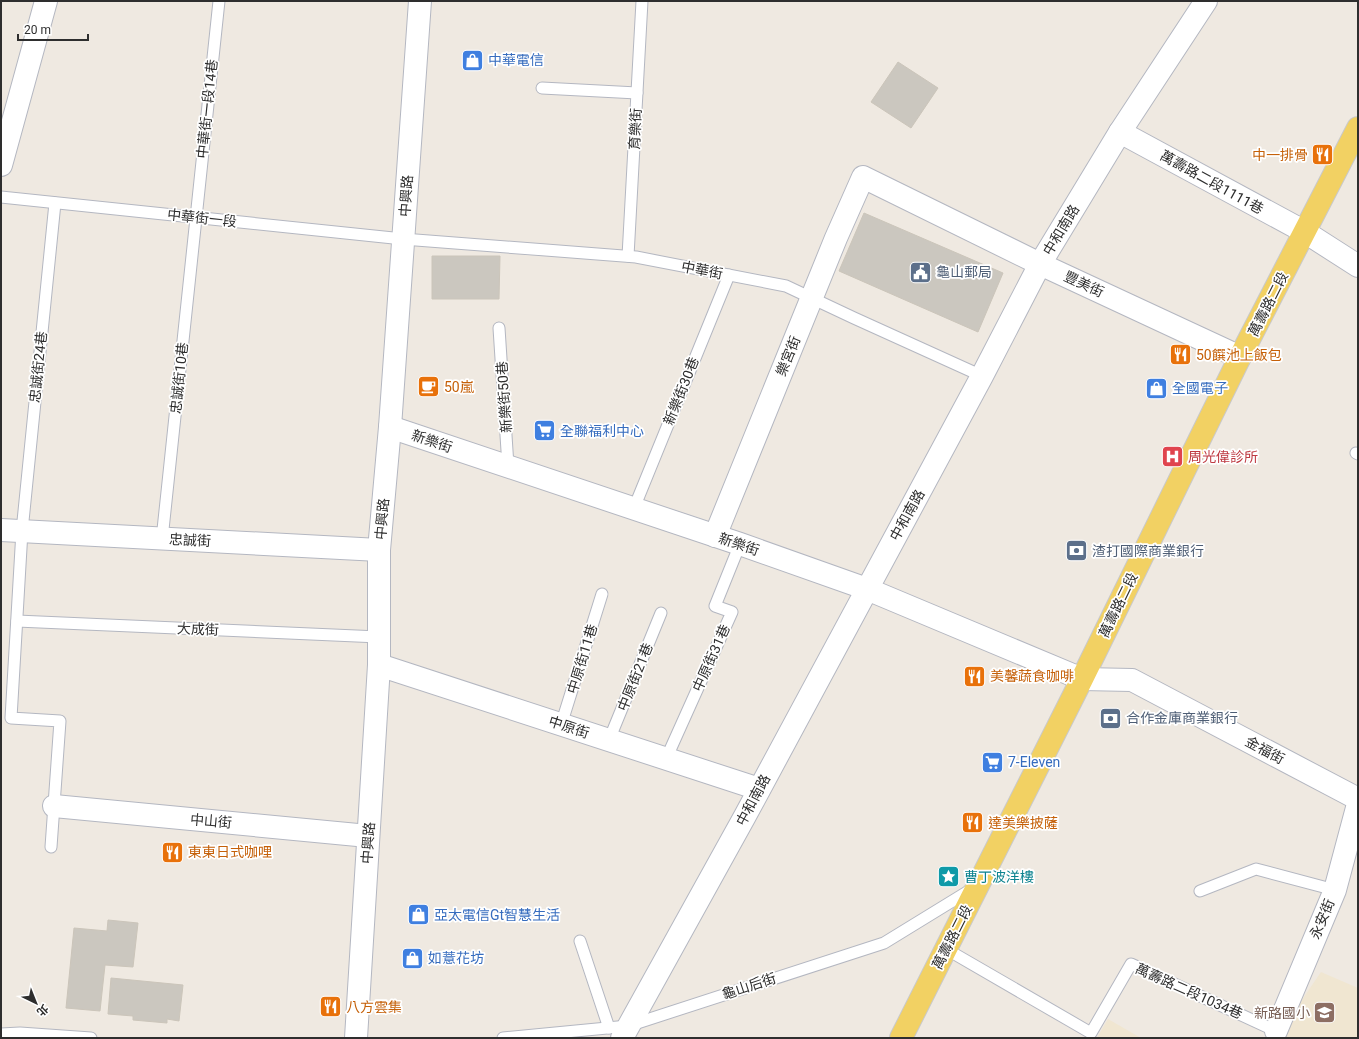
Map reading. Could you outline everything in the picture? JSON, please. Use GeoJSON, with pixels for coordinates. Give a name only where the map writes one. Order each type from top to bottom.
{"type":"FeatureCollection","features":[{"type":"Feature","properties":{"kind":"main road","name":"萬壽路二段"},"geometry":{"type":"LineString","coordinates":[[901,1038],[1082,679],[1240,357],[1358,129]]}},
{"type":"Feature","properties":{"kind":"street","name":"中興路"},"geometry":{"type":"LineString","coordinates":[[356,1038],[379,665],[379,550],[390,427],[420,1]]}},
{"type":"Feature","properties":{"kind":"street","name":"中和南路"},"geometry":{"type":"LineString","coordinates":[[620,1031],[759,789],[982,376],[1040,264],[1120,132],[1206,1]]}},
{"type":"Feature","properties":{"kind":"street"},"geometry":{"type":"LineString","coordinates":[[1,165],[41,3]]}},
{"type":"Feature","properties":{"kind":"street","name":"萬壽路二段1111巷"},"geometry":{"type":"LineString","coordinates":[[1120,132],[1304,232],[1358,266]]}},
{"type":"Feature","properties":{"kind":"street","name":"豐美街"},"geometry":{"type":"LineString","coordinates":[[863,177],[1040,264],[1240,357]]}},
{"type":"Feature","properties":{"kind":"street","name":"樂宮街"},"geometry":{"type":"LineString","coordinates":[[715,536],[836,238],[863,177]]}},
{"type":"Feature","properties":{"kind":"street","name":"新樂街"},"geometry":{"type":"LineString","coordinates":[[390,427],[634,508],[867,589],[1082,679]]}},
{"type":"Feature","properties":{"kind":"street","name":"忠誠街"},"geometry":{"type":"LineString","coordinates":[[1,530],[379,550]]}},
{"type":"Feature","properties":{"kind":"street","name":"中原街"},"geometry":{"type":"LineString","coordinates":[[379,665],[759,789]]}},
{"type":"Feature","properties":{"kind":"street","name":"金福街"},"geometry":{"type":"LineString","coordinates":[[1082,679],[1132,680],[1358,800]]}},
{"type":"Feature","properties":{"kind":"street","name":"永安街"},"geometry":{"type":"LineString","coordinates":[[1276,1031],[1334,890],[1358,804]]}},
{"type":"Feature","properties":{"kind":"street","name":"中山街"},"geometry":{"type":"LineString","coordinates":[[54,806],[368,836]]}},
{"type":"Feature","properties":{"kind":"lane","name":"中華街一段14巷"},"geometry":{"type":"LineString","coordinates":[[196,218],[219,1]]}},
{"type":"Feature","properties":{"kind":"lane","name":"育樂街"},"geometry":{"type":"LineString","coordinates":[[628,256],[642,1]]}},
{"type":"Feature","properties":{"kind":"lane"},"geometry":{"type":"LineString","coordinates":[[542,88],[637,93]]}},
{"type":"Feature","properties":{"kind":"lane","name":"中華街一段"},"geometry":{"type":"LineString","coordinates":[[1,197],[403,239]]}},
{"type":"Feature","properties":{"kind":"lane","name":"忠誠街24巷"},"geometry":{"type":"LineString","coordinates":[[54,806],[60,721],[11,718],[22,531],[55,203]]}},
{"type":"Feature","properties":{"kind":"lane","name":"忠誠街10巷"},"geometry":{"type":"LineString","coordinates":[[162,539],[196,218]]}},
{"type":"Feature","properties":{"kind":"lane","name":"中華街"},"geometry":{"type":"LineString","coordinates":[[403,239],[628,256],[786,286],[982,376]]}},
{"type":"Feature","properties":{"kind":"lane","name":"新樂街30巷"},"geometry":{"type":"LineString","coordinates":[[634,508],[728,275]]}},
{"type":"Feature","properties":{"kind":"lane","name":"新樂街50巷"},"geometry":{"type":"LineString","coordinates":[[499,328],[508,466]]}},
{"type":"Feature","properties":{"kind":"lane","name":"中原街31巷"},"geometry":{"type":"LineString","coordinates":[[666,759],[732,612],[715,606],[740,544]]}},
{"type":"Feature","properties":{"kind":"lane","name":"中原街11巷"},"geometry":{"type":"LineString","coordinates":[[561,725],[602,594]]}},
{"type":"Feature","properties":{"kind":"lane","name":"中原街21巷"},"geometry":{"type":"LineString","coordinates":[[609,740],[661,613]]}},
{"type":"Feature","properties":{"kind":"lane","name":"大成街"},"geometry":{"type":"LineString","coordinates":[[17,621],[379,637]]}},
{"type":"Feature","properties":{"kind":"lane"},"geometry":{"type":"LineString","coordinates":[[51,847],[54,806]]}},
{"type":"Feature","properties":{"kind":"lane"},"geometry":{"type":"LineString","coordinates":[[1200,891],[1256,869],[1334,890]]}},
{"type":"Feature","properties":{"kind":"lane","name":"龜山后街"},"geometry":{"type":"LineString","coordinates":[[503,1038],[620,1031],[884,943],[978,885]]}},
{"type":"Feature","properties":{"kind":"lane"},"geometry":{"type":"LineString","coordinates":[[580,941],[620,1031]]}},
{"type":"Feature","properties":{"kind":"lane","name":"萬壽路二段1034巷"},"geometry":{"type":"LineString","coordinates":[[946,949],[1092,1033],[1131,964],[1276,1031]]}},
{"type":"Feature","properties":{"kind":"lane"},"geometry":{"type":"LineString","coordinates":[[1,1034],[91,1038]]}},
{"type":"Feature","properties":{"kind":"shaded area","name":"新路國小"},"geometry":{"type":"Polygon","coordinates":[[[1321,972],[1358,988],[1358,1038],[1276,1038],[1321,972]]]}},
{"type":"Feature","properties":{"kind":"shaded area"},"geometry":{"type":"Polygon","coordinates":[[[1108,1019],[1141,1038],[1097,1038],[1108,1019]]]}},
{"type":"Feature","properties":{"kind":"building"},"geometry":{"type":"Polygon","coordinates":[[[898,62],[938,88],[911,128],[871,102],[898,62]]]}},
{"type":"Feature","properties":{"kind":"building","name":"龜山郵局"},"geometry":{"type":"Polygon","coordinates":[[[864,213],[1003,273],[978,332],[839,271],[864,213]]]}},
{"type":"Feature","properties":{"kind":"building"},"geometry":{"type":"Polygon","coordinates":[[[432,256],[500,256],[499,299],[432,299],[432,256]]]}},
{"type":"Feature","properties":{"kind":"building"},"geometry":{"type":"Polygon","coordinates":[[[108,920],[138,923],[133,967],[105,965],[100,1011],[66,1008],[74,928],[107,931],[108,920]]]}},
{"type":"Feature","properties":{"kind":"building"},"geometry":{"type":"Polygon","coordinates":[[[111,978],[183,985],[179,1021],[167,1019],[167,1023],[133,1020],[133,1016],[108,1014],[111,978]]]}},
{"type":"Feature","properties":{"kind":"place","name":"中華電信"},"geometry":{"type":"Point","coordinates":[473,60]}},
{"type":"Feature","properties":{"kind":"place","name":"中一排骨"},"geometry":{"type":"Point","coordinates":[1323,155]}},
{"type":"Feature","properties":{"kind":"place","name":"龜山郵局"},"geometry":{"type":"Point","coordinates":[921,272]}},
{"type":"Feature","properties":{"kind":"place","name":"50饌池上飯包"},"geometry":{"type":"Point","coordinates":[1180,355]}},
{"type":"Feature","properties":{"kind":"place","name":"50嵐"},"geometry":{"type":"Point","coordinates":[428,387]}},
{"type":"Feature","properties":{"kind":"place","name":"全國電子"},"geometry":{"type":"Point","coordinates":[1157,388]}},
{"type":"Feature","properties":{"kind":"place","name":"全聯福利中心"},"geometry":{"type":"Point","coordinates":[545,431]}},
{"type":"Feature","properties":{"kind":"place","name":"周光偉診所"},"geometry":{"type":"Point","coordinates":[1173,457]}},
{"type":"Feature","properties":{"kind":"place","name":"渣打國際商業銀行"},"geometry":{"type":"Point","coordinates":[1076,551]}},
{"type":"Feature","properties":{"kind":"place","name":"美馨蔬食咖啡"},"geometry":{"type":"Point","coordinates":[974,676]}},
{"type":"Feature","properties":{"kind":"place","name":"合作金庫商業銀行"},"geometry":{"type":"Point","coordinates":[1110,718]}},
{"type":"Feature","properties":{"kind":"place","name":"7-Eleven"},"geometry":{"type":"Point","coordinates":[993,762]}},
{"type":"Feature","properties":{"kind":"place","name":"達美樂披薩"},"geometry":{"type":"Point","coordinates":[972,823]}},
{"type":"Feature","properties":{"kind":"place","name":"東東日式咖哩"},"geometry":{"type":"Point","coordinates":[173,852]}},
{"type":"Feature","properties":{"kind":"place","name":"曹丁波洋樓"},"geometry":{"type":"Point","coordinates":[948,877]}},
{"type":"Feature","properties":{"kind":"place","name":"亞太電信Gt智慧生活"},"geometry":{"type":"Point","coordinates":[418,915]}},
{"type":"Feature","properties":{"kind":"place","name":"如薏花坊"},"geometry":{"type":"Point","coordinates":[413,958]}},
{"type":"Feature","properties":{"kind":"place","name":"八方雲集"},"geometry":{"type":"Point","coordinates":[330,1007]}},
{"type":"Feature","properties":{"kind":"place","name":"新路國小"},"geometry":{"type":"Point","coordinates":[1325,1013]}}]}
